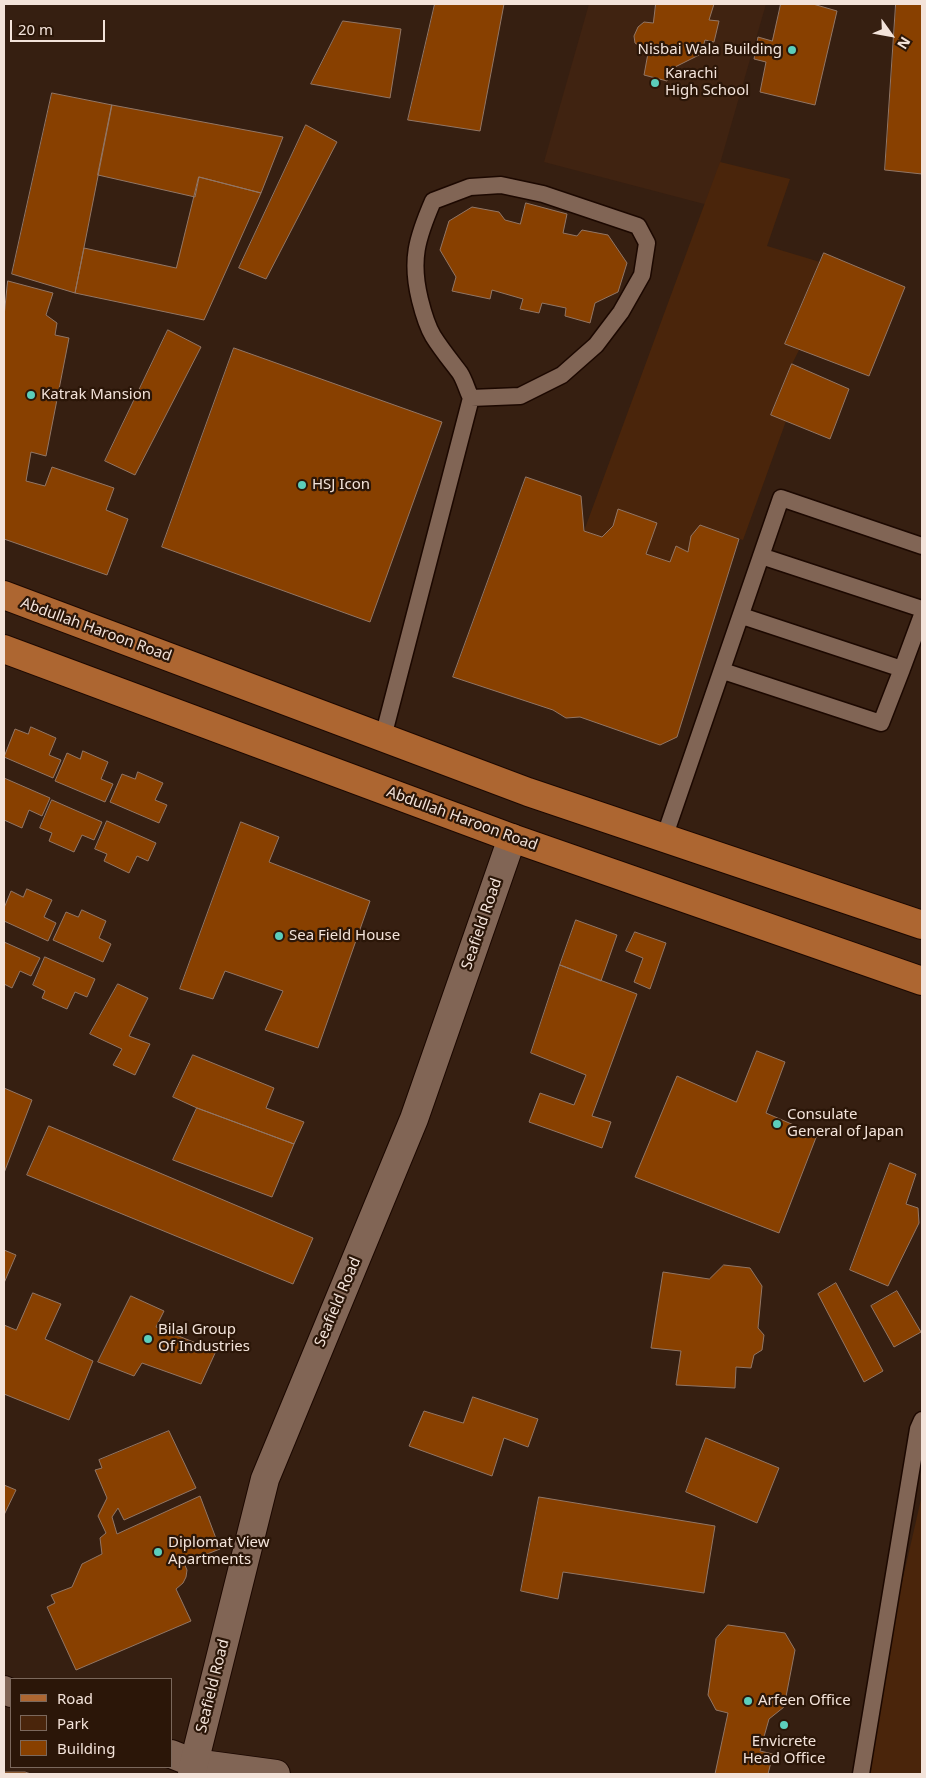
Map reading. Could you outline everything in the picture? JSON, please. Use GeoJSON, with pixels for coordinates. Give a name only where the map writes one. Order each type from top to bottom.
{"type":"FeatureCollection","features":[{"type":"Feature","properties":{"kind":"main road","name":"Abdullah Haroon Road"},"geometry":{"type":"LineString","coordinates":[[4,595],[528,792],[922,925]]}},
{"type":"Feature","properties":{"kind":"main road","name":"Abdullah Haroon Road"},"geometry":{"type":"LineString","coordinates":[[4,648],[512,838],[922,981]]}},
{"type":"Feature","properties":{"kind":"street","name":"Seafield Road"},"geometry":{"type":"LineString","coordinates":[[186,1764],[265,1479],[414,1120],[512,838]]}},
{"type":"Feature","properties":{"kind":"street"},"geometry":{"type":"LineString","coordinates":[[186,1764],[276,1774]]}},
{"type":"Feature","properties":{"kind":"lane"},"geometry":{"type":"LineString","coordinates":[[383,737],[470,398],[461,375],[446,356],[432,333],[422,308],[415,279],[416,254],[420,236],[433,201],[470,188],[501,185],[543,194],[638,226],[647,244],[642,275],[621,312],[596,345],[562,375],[520,396],[470,398]]}},
{"type":"Feature","properties":{"kind":"lane"},"geometry":{"type":"LineString","coordinates":[[664,838],[742,616],[781,498],[922,546]]}},
{"type":"Feature","properties":{"kind":"lane"},"geometry":{"type":"LineString","coordinates":[[761,556],[922,609]]}},
{"type":"Feature","properties":{"kind":"lane"},"geometry":{"type":"LineString","coordinates":[[723,671],[881,724],[922,615]]}},
{"type":"Feature","properties":{"kind":"lane"},"geometry":{"type":"LineString","coordinates":[[742,616],[902,669]]}},
{"type":"Feature","properties":{"kind":"lane"},"geometry":{"type":"LineString","coordinates":[[862,1774],[918,1429],[922,1420]]}},
{"type":"Feature","properties":{"kind":"shaded area","name":"Karachi High School"},"geometry":{"type":"Polygon","coordinates":[[[589,4],[766,4],[708,205],[544,162],[589,4]]]}},
{"type":"Feature","properties":{"kind":"green space"},"geometry":{"type":"Polygon","coordinates":[[[720,162],[790,179],[767,246],[820,262],[785,344],[799,350],[792,364],[786,421],[743,540],[700,525],[691,536],[688,552],[670,562],[646,554],[656,523],[618,509],[613,526],[602,537],[584,531],[720,162]]]}},
{"type":"Feature","properties":{"kind":"green space"},"geometry":{"type":"Polygon","coordinates":[[[922,1495],[922,1774],[858,1774],[922,1495]]]}},
{"type":"Feature","properties":{"kind":"building"},"geometry":{"type":"Polygon","coordinates":[[[435,4],[504,4],[480,131],[408,120],[435,4]]]}},
{"type":"Feature","properties":{"kind":"building"},"geometry":{"type":"Polygon","coordinates":[[[656,4],[714,4],[709,20],[719,21],[714,42],[705,40],[701,54],[669,70],[667,81],[644,75],[649,48],[641,47],[635,43],[634,36],[638,27],[644,22],[653,23],[656,4]]]}},
{"type":"Feature","properties":{"kind":"building","name":"Nisbai Wala Building"},"geometry":{"type":"Polygon","coordinates":[[[781,4],[813,4],[837,11],[815,105],[760,92],[766,62],[754,59],[758,37],[772,41],[781,4]]]}},
{"type":"Feature","properties":{"kind":"building"},"geometry":{"type":"Polygon","coordinates":[[[896,4],[922,4],[922,174],[885,170],[896,4]]]}},
{"type":"Feature","properties":{"kind":"building"},"geometry":{"type":"Polygon","coordinates":[[[343,21],[401,29],[390,98],[311,84],[343,21]]]}},
{"type":"Feature","properties":{"kind":"building"},"geometry":{"type":"Polygon","coordinates":[[[52,93],[112,105],[75,293],[12,274],[52,93]]]}},
{"type":"Feature","properties":{"kind":"building"},"geometry":{"type":"Polygon","coordinates":[[[112,105],[283,137],[261,193],[199,177],[195,197],[98,175],[112,105]]]}},
{"type":"Feature","properties":{"kind":"building"},"geometry":{"type":"Polygon","coordinates":[[[306,125],[337,142],[266,279],[239,268],[306,125]]]}},
{"type":"Feature","properties":{"kind":"building"},"geometry":{"type":"Polygon","coordinates":[[[199,177],[261,193],[204,320],[75,293],[84,248],[176,268],[199,177]]]}},
{"type":"Feature","properties":{"kind":"building"},"geometry":{"type":"Polygon","coordinates":[[[526,203],[567,214],[563,233],[577,236],[582,230],[608,235],[627,263],[618,292],[595,303],[590,323],[565,316],[566,308],[542,303],[539,313],[520,309],[523,299],[492,290],[490,299],[452,291],[456,277],[440,250],[449,221],[472,207],[499,212],[505,220],[520,224],[526,203]]]}},
{"type":"Feature","properties":{"kind":"building"},"geometry":{"type":"Polygon","coordinates":[[[824,253],[905,287],[869,376],[785,344],[824,253]]]}},
{"type":"Feature","properties":{"kind":"building","name":"Katrak Mansion"},"geometry":{"type":"Polygon","coordinates":[[[8,281],[53,293],[46,315],[57,323],[55,335],[69,338],[46,456],[31,452],[26,481],[45,486],[52,467],[114,488],[106,510],[128,519],[107,575],[4,539],[4,317],[8,281]]]}},
{"type":"Feature","properties":{"kind":"building"},"geometry":{"type":"Polygon","coordinates":[[[168,330],[201,347],[135,475],[105,461],[168,330]]]}},
{"type":"Feature","properties":{"kind":"building","name":"HSJ Icon"},"geometry":{"type":"Polygon","coordinates":[[[234,348],[442,422],[370,622],[162,547],[234,348]]]}},
{"type":"Feature","properties":{"kind":"building"},"geometry":{"type":"Polygon","coordinates":[[[792,364],[849,389],[830,439],[771,415],[792,364]]]}},
{"type":"Feature","properties":{"kind":"building"},"geometry":{"type":"Polygon","coordinates":[[[526,477],[581,496],[584,531],[602,537],[613,526],[618,509],[657,523],[646,554],[670,562],[676,546],[688,552],[691,536],[700,525],[739,539],[677,737],[660,745],[580,717],[566,718],[553,710],[453,677],[526,477]]]}},
{"type":"Feature","properties":{"kind":"building"},"geometry":{"type":"Polygon","coordinates":[[[31,727],[56,738],[49,755],[61,760],[53,778],[4,757],[15,729],[28,734],[31,727]]]}},
{"type":"Feature","properties":{"kind":"building"},"geometry":{"type":"Polygon","coordinates":[[[83,751],[108,762],[101,779],[113,784],[105,802],[55,781],[67,753],[80,759],[83,751]]]}},
{"type":"Feature","properties":{"kind":"building"},"geometry":{"type":"Polygon","coordinates":[[[138,772],[163,783],[155,800],[167,805],[159,823],[110,802],[122,774],[135,779],[138,772]]]}},
{"type":"Feature","properties":{"kind":"building"},"geometry":{"type":"Polygon","coordinates":[[[4,778],[50,798],[42,816],[29,810],[22,828],[4,820],[4,778]]]}},
{"type":"Feature","properties":{"kind":"building"},"geometry":{"type":"Polygon","coordinates":[[[52,800],[102,822],[94,840],[82,835],[74,852],[49,841],[52,833],[40,828],[52,800]]]}},
{"type":"Feature","properties":{"kind":"building"},"geometry":{"type":"Polygon","coordinates":[[[107,821],[156,843],[148,861],[137,856],[129,873],[104,861],[107,854],[95,849],[107,821]]]}},
{"type":"Feature","properties":{"kind":"building","name":"Sea Field House"},"geometry":{"type":"Polygon","coordinates":[[[241,822],[279,837],[269,862],[370,901],[318,1048],[265,1030],[283,991],[225,971],[213,999],[180,989],[241,822]]]}},
{"type":"Feature","properties":{"kind":"building"},"geometry":{"type":"Polygon","coordinates":[[[27,889],[52,900],[44,917],[56,923],[48,941],[4,921],[4,908],[11,891],[23,897],[27,889]]]}},
{"type":"Feature","properties":{"kind":"building"},"geometry":{"type":"Polygon","coordinates":[[[82,910],[106,921],[99,938],[111,944],[103,962],[53,940],[66,912],[78,917],[82,910]]]}},
{"type":"Feature","properties":{"kind":"building"},"geometry":{"type":"Polygon","coordinates":[[[576,920],[617,935],[601,981],[560,965],[576,920]]]}},
{"type":"Feature","properties":{"kind":"building"},"geometry":{"type":"Polygon","coordinates":[[[635,932],[666,943],[650,989],[634,982],[643,958],[626,951],[635,932]]]}},
{"type":"Feature","properties":{"kind":"building"},"geometry":{"type":"Polygon","coordinates":[[[4,942],[40,958],[31,976],[20,971],[12,988],[4,984],[4,942]]]}},
{"type":"Feature","properties":{"kind":"building"},"geometry":{"type":"Polygon","coordinates":[[[45,957],[95,979],[87,997],[75,992],[67,1009],[42,998],[45,991],[33,985],[45,957]]]}},
{"type":"Feature","properties":{"kind":"building"},"geometry":{"type":"Polygon","coordinates":[[[560,965],[637,994],[592,1116],[611,1122],[602,1148],[529,1122],[540,1093],[574,1105],[586,1075],[531,1053],[560,965]]]}},
{"type":"Feature","properties":{"kind":"building"},"geometry":{"type":"Polygon","coordinates":[[[118,984],[148,998],[129,1036],[150,1044],[135,1075],[113,1065],[122,1049],[90,1034],[118,984]]]}},
{"type":"Feature","properties":{"kind":"building"},"geometry":{"type":"Polygon","coordinates":[[[757,1051],[785,1062],[766,1113],[817,1135],[779,1233],[635,1177],[677,1076],[736,1102],[757,1051]]]}},
{"type":"Feature","properties":{"kind":"building"},"geometry":{"type":"Polygon","coordinates":[[[193,1055],[274,1088],[266,1108],[304,1122],[294,1144],[197,1108],[173,1097],[193,1055]]]}},
{"type":"Feature","properties":{"kind":"building"},"geometry":{"type":"Polygon","coordinates":[[[4,1088],[32,1100],[4,1173],[4,1088]]]}},
{"type":"Feature","properties":{"kind":"building"},"geometry":{"type":"Polygon","coordinates":[[[197,1108],[294,1144],[272,1197],[173,1160],[197,1108]]]}},
{"type":"Feature","properties":{"kind":"building"},"geometry":{"type":"Polygon","coordinates":[[[49,1126],[313,1238],[293,1284],[27,1175],[49,1126]]]}},
{"type":"Feature","properties":{"kind":"building"},"geometry":{"type":"Polygon","coordinates":[[[890,1163],[916,1174],[906,1204],[918,1208],[919,1223],[888,1286],[850,1270],[890,1163]]]}},
{"type":"Feature","properties":{"kind":"building"},"geometry":{"type":"Polygon","coordinates":[[[4,1250],[16,1255],[4,1283],[4,1250]]]}},
{"type":"Feature","properties":{"kind":"building"},"geometry":{"type":"Polygon","coordinates":[[[724,1265],[750,1268],[762,1286],[758,1328],[764,1335],[762,1350],[754,1355],[751,1368],[736,1367],[735,1388],[676,1385],[681,1351],[651,1348],[663,1272],[709,1279],[724,1265]]]}},
{"type":"Feature","properties":{"kind":"building"},"geometry":{"type":"Polygon","coordinates":[[[836,1283],[883,1371],[864,1382],[818,1294],[836,1283]]]}},
{"type":"Feature","properties":{"kind":"building"},"geometry":{"type":"Polygon","coordinates":[[[897,1291],[921,1332],[894,1347],[871,1306],[897,1291]]]}},
{"type":"Feature","properties":{"kind":"building"},"geometry":{"type":"Polygon","coordinates":[[[33,1293],[61,1304],[45,1339],[93,1361],[69,1420],[4,1394],[4,1325],[16,1330],[33,1293]]]}},
{"type":"Feature","properties":{"kind":"building","name":"Bilal Group Of Industries"},"geometry":{"type":"Polygon","coordinates":[[[131,1296],[164,1311],[156,1327],[216,1351],[201,1384],[142,1363],[134,1376],[98,1362],[131,1296]]]}},
{"type":"Feature","properties":{"kind":"building"},"geometry":{"type":"Polygon","coordinates":[[[473,1397],[538,1419],[528,1447],[504,1438],[492,1476],[409,1446],[424,1411],[463,1423],[473,1397]]]}},
{"type":"Feature","properties":{"kind":"building","name":"Diplomat View Apartments"},"geometry":{"type":"Polygon","coordinates":[[[169,1431],[196,1488],[124,1520],[118,1508],[112,1517],[117,1534],[200,1496],[220,1549],[184,1563],[187,1570],[186,1577],[183,1583],[176,1589],[191,1621],[76,1670],[47,1607],[55,1603],[51,1595],[72,1587],[82,1564],[102,1554],[100,1538],[106,1533],[98,1516],[107,1498],[95,1470],[102,1468],[99,1460],[169,1431]]]}},
{"type":"Feature","properties":{"kind":"building"},"geometry":{"type":"Polygon","coordinates":[[[706,1438],[779,1468],[757,1523],[686,1492],[706,1438]]]}},
{"type":"Feature","properties":{"kind":"building"},"geometry":{"type":"Polygon","coordinates":[[[4,1485],[16,1490],[4,1515],[4,1485]]]}},
{"type":"Feature","properties":{"kind":"building"},"geometry":{"type":"Polygon","coordinates":[[[539,1497],[715,1526],[704,1593],[563,1572],[558,1599],[521,1591],[539,1497]]]}},
{"type":"Feature","properties":{"kind":"building","name":"Arfeen Office"},"geometry":{"type":"Polygon","coordinates":[[[728,1625],[785,1633],[795,1650],[784,1707],[769,1719],[760,1751],[773,1754],[768,1774],[715,1774],[728,1713],[716,1710],[708,1695],[716,1639],[728,1625]]]}},
{"type":"Feature","properties":{"kind":"building"},"geometry":{"type":"Polygon","coordinates":[[[4,1772],[25,1772],[31,1774],[4,1774],[4,1772]]]}},
{"type":"Feature","properties":{"kind":"place","name":"Nisbai Wala Building"},"geometry":{"type":"Point","coordinates":[792,50]}},
{"type":"Feature","properties":{"kind":"place","name":"Karachi High School"},"geometry":{"type":"Point","coordinates":[655,83]}},
{"type":"Feature","properties":{"kind":"place","name":"Katrak Mansion"},"geometry":{"type":"Point","coordinates":[31,395]}},
{"type":"Feature","properties":{"kind":"place","name":"HSJ Icon"},"geometry":{"type":"Point","coordinates":[302,485]}},
{"type":"Feature","properties":{"kind":"place","name":"Sea Field House"},"geometry":{"type":"Point","coordinates":[279,936]}},
{"type":"Feature","properties":{"kind":"place","name":"Consulate General of Japan"},"geometry":{"type":"Point","coordinates":[777,1124]}},
{"type":"Feature","properties":{"kind":"place","name":"Bilal Group Of Industries"},"geometry":{"type":"Point","coordinates":[148,1339]}},
{"type":"Feature","properties":{"kind":"place","name":"Diplomat View Apartments"},"geometry":{"type":"Point","coordinates":[158,1552]}},
{"type":"Feature","properties":{"kind":"place","name":"Arfeen Office"},"geometry":{"type":"Point","coordinates":[748,1701]}},
{"type":"Feature","properties":{"kind":"place","name":"Envicrete Head Office"},"geometry":{"type":"Point","coordinates":[784,1725]}}]}
